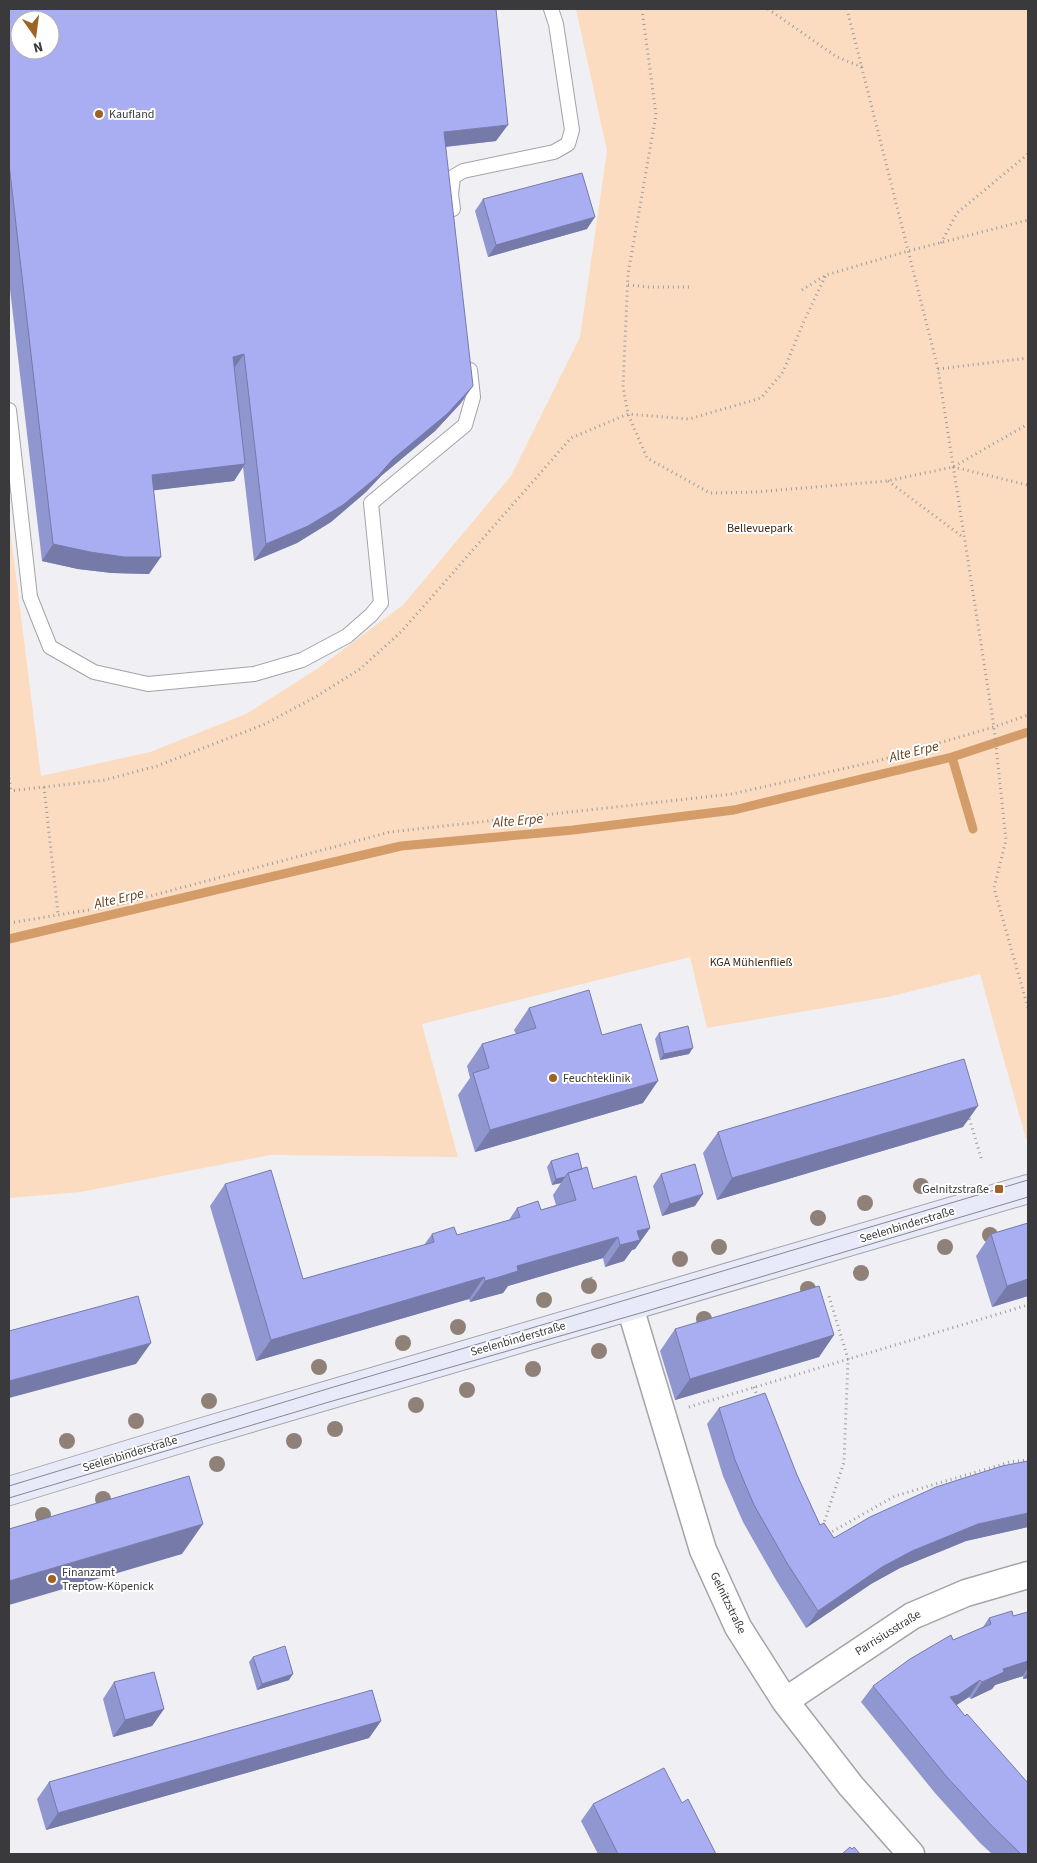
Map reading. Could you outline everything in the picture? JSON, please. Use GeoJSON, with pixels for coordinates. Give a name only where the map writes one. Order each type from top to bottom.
{"type":"FeatureCollection","features":[{"type":"Feature","properties":{"kind":"street","name":"Seelenbinderstraße"},"geometry":{"type":"LineString","coordinates":[[9,1491],[1028,1189]]}},
{"type":"Feature","properties":{"kind":"street","name":"Gelnitzstraße"},"geometry":{"type":"LineString","coordinates":[[630,1307],[703,1550],[738,1626],[785,1701],[852,1786],[912,1854]]}},
{"type":"Feature","properties":{"kind":"street","name":"Parrisiusstraße"},"geometry":{"type":"LineString","coordinates":[[785,1701],[912,1616],[966,1593],[1028,1575]]}},
{"type":"Feature","properties":{"kind":"lane"},"geometry":{"type":"LineString","coordinates":[[454,223],[451,194],[453,177],[463,171],[554,152],[568,144],[572,130],[556,24],[551,9]]}},
{"type":"Feature","properties":{"kind":"lane"},"geometry":{"type":"LineString","coordinates":[[9,410],[30,597],[50,647],[94,672],[148,684],[254,674],[302,660],[347,636],[380,603],[371,503],[465,425],[474,397],[469,359]]}},
{"type":"Feature","properties":{"kind":"path"},"geometry":{"type":"LineString","coordinates":[[642,9],[656,115],[628,274],[623,387],[628,414],[647,458],[710,493],[754,492],[887,481],[953,467],[1028,424]]}},
{"type":"Feature","properties":{"kind":"path"},"geometry":{"type":"LineString","coordinates":[[768,9],[837,57],[862,67]]}},
{"type":"Feature","properties":{"kind":"path"},"geometry":{"type":"LineString","coordinates":[[847,9],[938,369],[1001,779],[1006,840],[994,888],[1028,1008]]}},
{"type":"Feature","properties":{"kind":"path"},"geometry":{"type":"LineString","coordinates":[[941,242],[957,213],[1028,154]]}},
{"type":"Feature","properties":{"kind":"path"},"geometry":{"type":"LineString","coordinates":[[802,290],[826,275],[941,242],[1028,220]]}},
{"type":"Feature","properties":{"kind":"path"},"geometry":{"type":"LineString","coordinates":[[628,414],[689,419],[761,398],[783,372],[826,275]]}},
{"type":"Feature","properties":{"kind":"path"},"geometry":{"type":"LineString","coordinates":[[628,285],[693,287]]}},
{"type":"Feature","properties":{"kind":"path"},"geometry":{"type":"LineString","coordinates":[[938,369],[1028,358]]}},
{"type":"Feature","properties":{"kind":"path"},"geometry":{"type":"LineString","coordinates":[[953,467],[1028,485]]}},
{"type":"Feature","properties":{"kind":"path"},"geometry":{"type":"LineString","coordinates":[[887,481],[964,538]]}},
{"type":"Feature","properties":{"kind":"path"},"geometry":{"type":"LineString","coordinates":[[9,923],[113,906],[390,832],[732,794],[877,761],[994,727],[1028,715]]}},
{"type":"Feature","properties":{"kind":"path"},"geometry":{"type":"LineString","coordinates":[[9,778],[10,791],[44,787],[58,914]]}},
{"type":"Feature","properties":{"kind":"path"},"geometry":{"type":"LineString","coordinates":[[966,1105],[982,1161]]}},
{"type":"Feature","properties":{"kind":"path"},"geometry":{"type":"LineString","coordinates":[[822,1530],[844,1462],[848,1359],[828,1293]]}},
{"type":"Feature","properties":{"kind":"path"},"geometry":{"type":"LineString","coordinates":[[686,1408],[1028,1305]]}},
{"type":"Feature","properties":{"kind":"path"},"geometry":{"type":"LineString","coordinates":[[754,1387],[760,1405]]}},
{"type":"Feature","properties":{"kind":"path"},"geometry":{"type":"LineString","coordinates":[[828,1534],[895,1496],[1010,1462],[1028,1460]]}},
{"type":"Feature","properties":{"kind":"green space"},"geometry":{"type":"Polygon","coordinates":[[[576,9],[1028,9],[1028,1139],[1026,1139],[980,974],[888,997],[707,1028],[690,957],[422,1024],[458,1157],[270,1155],[81,1192],[9,1198],[9,520],[41,776],[150,752],[246,714],[317,669],[403,605],[511,476],[580,337],[607,151],[576,9]]]}},
{"type":"Feature","properties":{"kind":"building"},"geometry":{"type":"Polygon","coordinates":[[[9,9],[496,9],[508,125],[444,132],[473,386],[447,414],[393,459],[378,476],[343,505],[308,526],[266,544],[244,354],[233,357],[245,464],[152,475],[161,557],[124,557],[53,544],[9,164],[9,9]]]}},
{"type":"Feature","properties":{"kind":"building"},"geometry":{"type":"Polygon","coordinates":[[[582,173],[595,217],[496,245],[483,199],[582,173]]]}},
{"type":"Feature","properties":{"kind":"building","name":"Feuchteklinik"},"geometry":{"type":"Polygon","coordinates":[[[589,990],[602,1035],[641,1024],[658,1081],[490,1130],[473,1073],[489,1068],[482,1044],[536,1028],[529,1008],[589,990]]]}},
{"type":"Feature","properties":{"kind":"building"},"geometry":{"type":"Polygon","coordinates":[[[688,1026],[693,1048],[664,1054],[659,1033],[688,1026]]]}},
{"type":"Feature","properties":{"kind":"building"},"geometry":{"type":"Polygon","coordinates":[[[964,1059],[978,1106],[732,1178],[718,1132],[964,1059]]]}},
{"type":"Feature","properties":{"kind":"building"},"geometry":{"type":"Polygon","coordinates":[[[578,1153],[582,1169],[556,1179],[551,1161],[578,1153]]]}},
{"type":"Feature","properties":{"kind":"building"},"geometry":{"type":"Polygon","coordinates":[[[695,1164],[703,1194],[670,1204],[661,1174],[695,1164]]]}},
{"type":"Feature","properties":{"kind":"building"},"geometry":{"type":"Polygon","coordinates":[[[587,1167],[593,1189],[636,1176],[650,1228],[637,1231],[640,1240],[620,1245],[618,1237],[517,1266],[518,1271],[499,1277],[485,1281],[484,1277],[271,1340],[225,1184],[271,1170],[303,1279],[434,1242],[432,1234],[454,1227],[457,1235],[520,1217],[517,1208],[538,1201],[541,1210],[576,1200],[568,1173],[587,1167]]]}},
{"type":"Feature","properties":{"kind":"building"},"geometry":{"type":"Polygon","coordinates":[[[1028,1223],[1028,1279],[1007,1286],[991,1234],[1028,1223]]]}},
{"type":"Feature","properties":{"kind":"building"},"geometry":{"type":"Polygon","coordinates":[[[819,1286],[834,1335],[690,1379],[675,1329],[819,1286]]]}},
{"type":"Feature","properties":{"kind":"building"},"geometry":{"type":"Polygon","coordinates":[[[138,1296],[151,1343],[9,1381],[9,1331],[138,1296]]]}},
{"type":"Feature","properties":{"kind":"building"},"geometry":{"type":"Polygon","coordinates":[[[765,1393],[797,1475],[820,1525],[824,1523],[834,1538],[870,1517],[936,1487],[1002,1466],[1028,1461],[1028,1513],[978,1524],[912,1551],[882,1567],[818,1611],[787,1563],[754,1505],[735,1460],[719,1408],[765,1393]]]}},
{"type":"Feature","properties":{"kind":"building"},"geometry":{"type":"Polygon","coordinates":[[[189,1476],[203,1524],[9,1581],[9,1529],[189,1476]]]}},
{"type":"Feature","properties":{"kind":"building"},"geometry":{"type":"Polygon","coordinates":[[[1012,1611],[1013,1616],[1028,1612],[1028,1661],[1003,1669],[1004,1672],[982,1682],[980,1680],[958,1695],[950,1697],[965,1716],[967,1714],[1028,1783],[1028,1854],[1021,1854],[992,1826],[946,1776],[873,1686],[910,1659],[951,1635],[953,1640],[991,1624],[989,1618],[1012,1611]]]}},
{"type":"Feature","properties":{"kind":"building"},"geometry":{"type":"Polygon","coordinates":[[[285,1646],[293,1674],[262,1684],[253,1657],[285,1646]]]}},
{"type":"Feature","properties":{"kind":"building"},"geometry":{"type":"Polygon","coordinates":[[[154,1672],[164,1709],[125,1720],[114,1682],[154,1672]]]}},
{"type":"Feature","properties":{"kind":"building"},"geometry":{"type":"Polygon","coordinates":[[[372,1690],[381,1721],[58,1813],[49,1782],[372,1690]]]}},
{"type":"Feature","properties":{"kind":"building"},"geometry":{"type":"Polygon","coordinates":[[[664,1768],[682,1803],[688,1799],[716,1854],[618,1854],[593,1804],[664,1768]]]}},
{"type":"Feature","properties":{"kind":"building"},"geometry":{"type":"Polygon","coordinates":[[[850,1847],[852,1849],[854,1847],[860,1854],[842,1854],[850,1847]]]}},
{"type":"Feature","properties":{"kind":"waterway","name":"Alte Erpe"},"geometry":{"type":"LineString","coordinates":[[9,939],[401,846],[573,830],[734,810],[952,757],[1028,732]]}},
{"type":"Feature","properties":{"kind":"waterway"},"geometry":{"type":"LineString","coordinates":[[952,757],[973,829]]}},
{"type":"Feature","properties":{"kind":"tram line"},"geometry":{"type":"LineString","coordinates":[[9,1486],[1028,1180]]}},
{"type":"Feature","properties":{"kind":"tram line"},"geometry":{"type":"LineString","coordinates":[[9,1498],[1028,1197]]}},
{"type":"Feature","properties":{"kind":"place","name":"Kaufland"},"geometry":{"type":"Point","coordinates":[99,114]}},
{"type":"Feature","properties":{"kind":"place","name":"Feuchteklinik"},"geometry":{"type":"Point","coordinates":[553,1078]}},
{"type":"Feature","properties":{"kind":"place","name":"Gelnitzstraße"},"geometry":{"type":"Point","coordinates":[999,1189]}},
{"type":"Feature","properties":{"kind":"place","name":"Finanzamt Treptow-Köpenick"},"geometry":{"type":"Point","coordinates":[52,1579]}},
{"type":"Feature","properties":{"kind":"park label","name":"Bellevuepark"},"geometry":{"type":"Point","coordinates":[760,528]}},
{"type":"Feature","properties":{"kind":"park label","name":"KGA Mühlenfließ"},"geometry":{"type":"Point","coordinates":[751,962]}}]}
